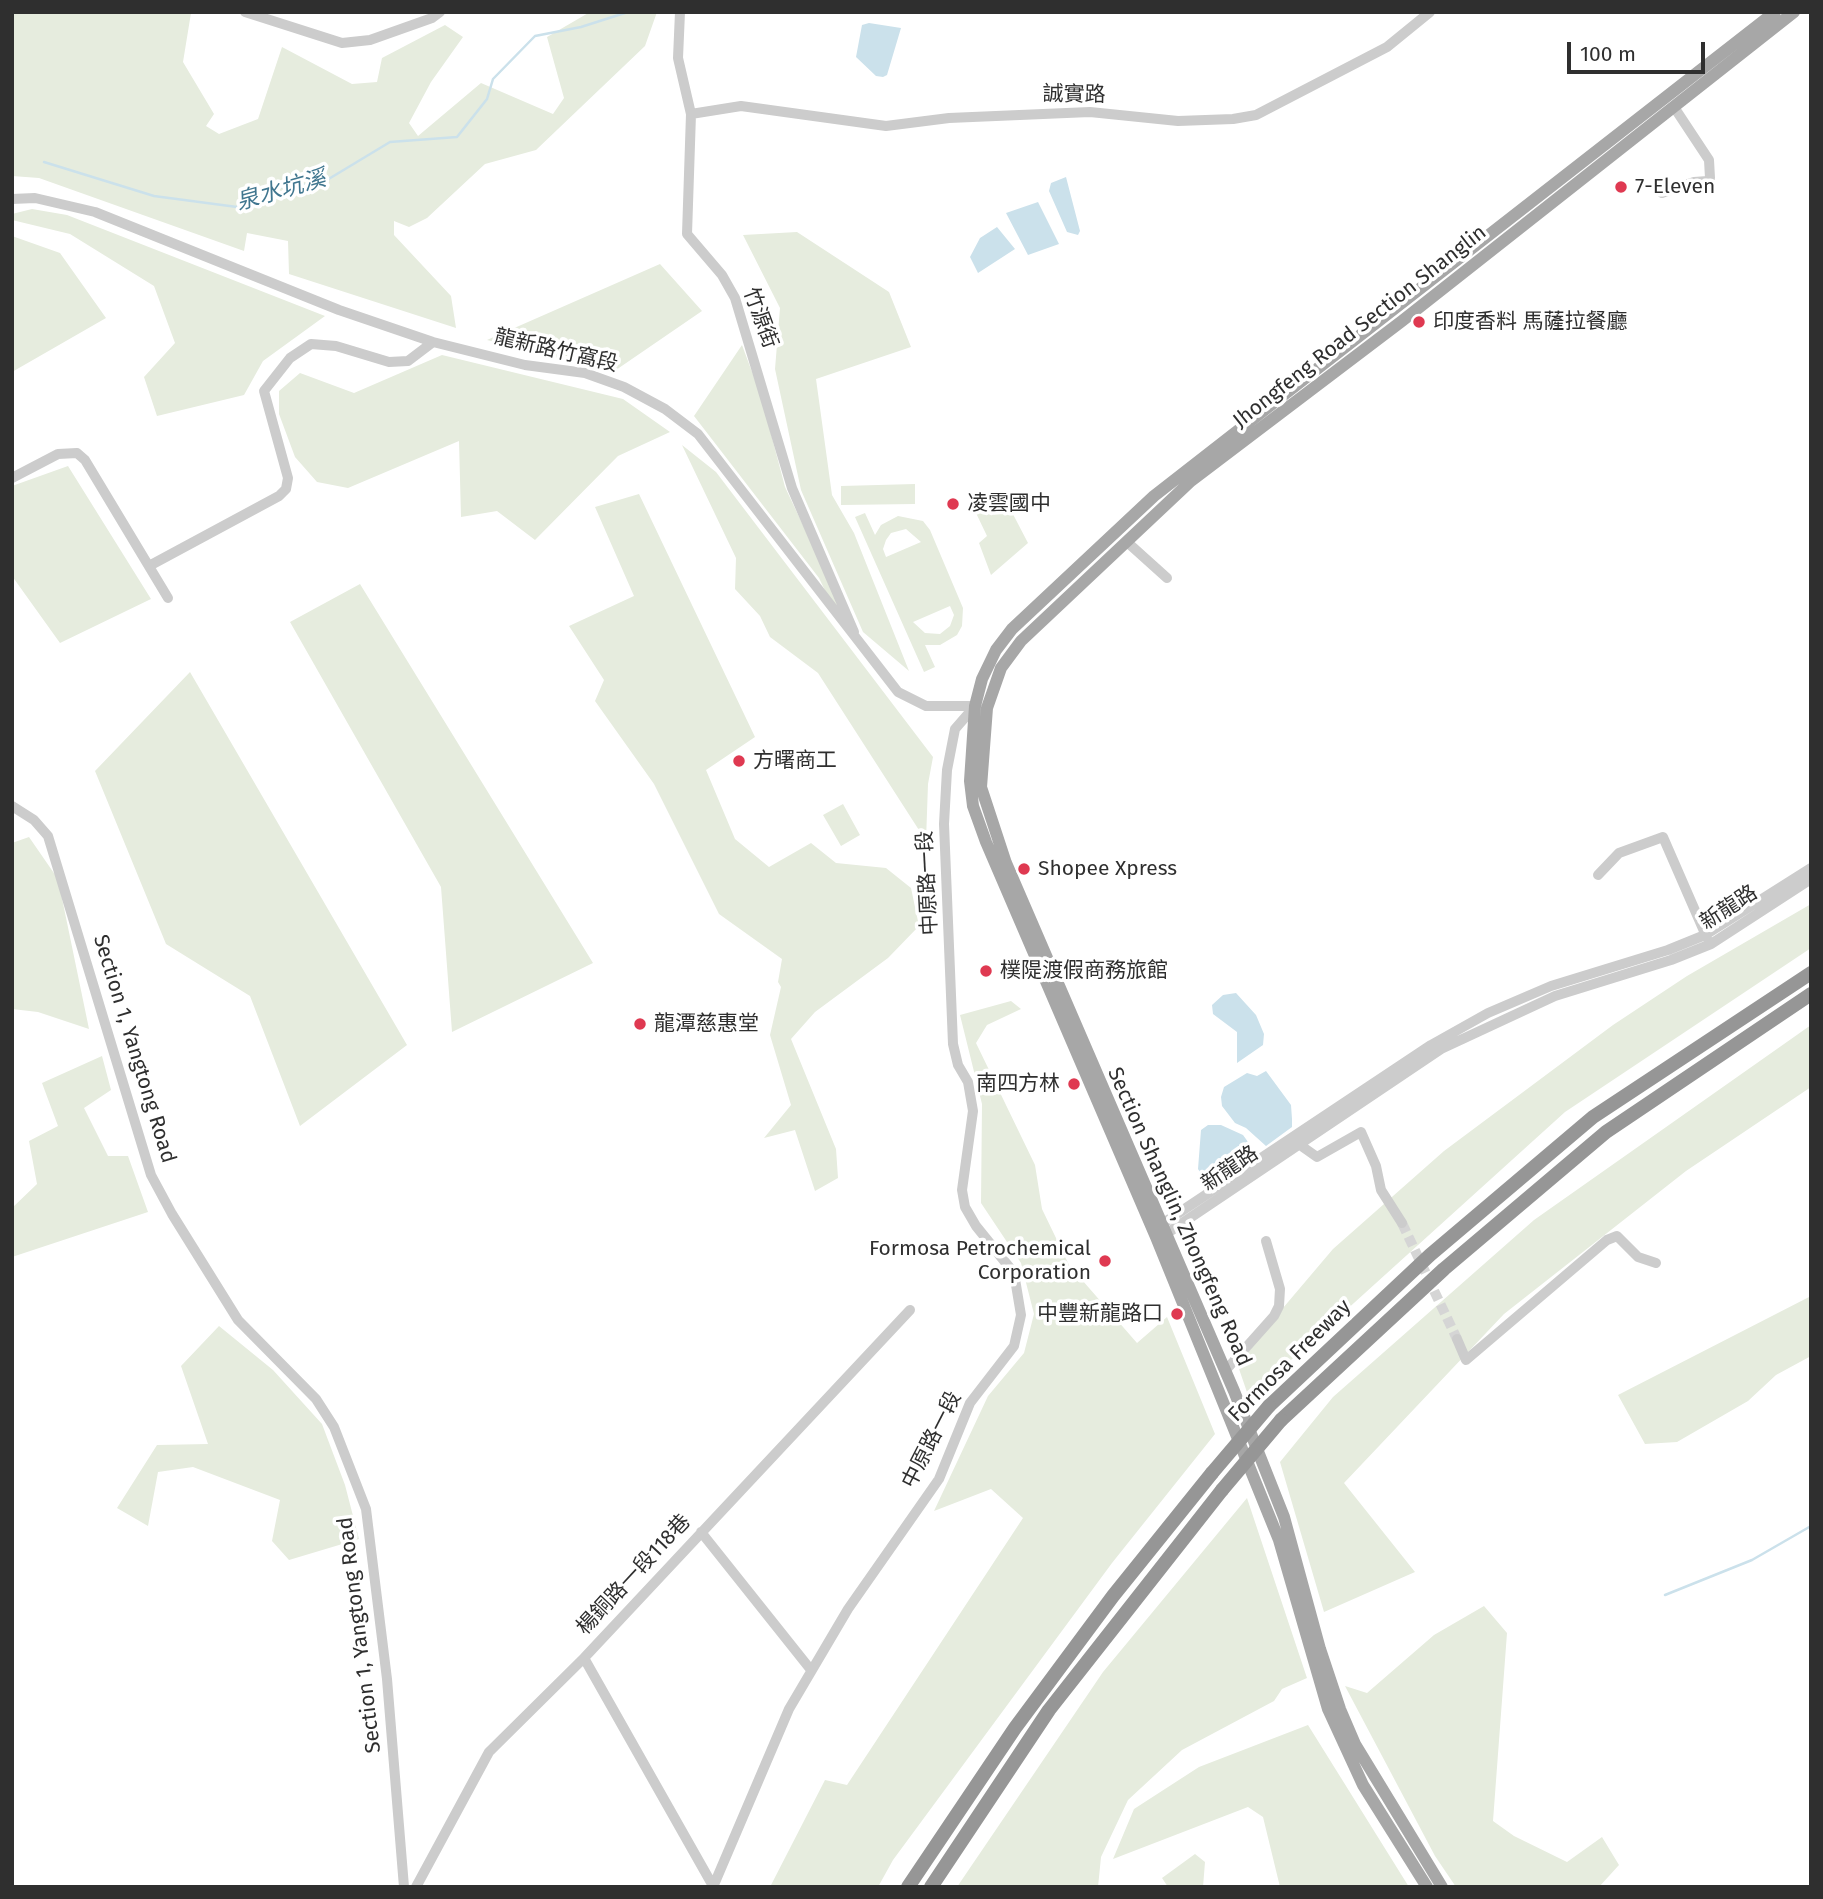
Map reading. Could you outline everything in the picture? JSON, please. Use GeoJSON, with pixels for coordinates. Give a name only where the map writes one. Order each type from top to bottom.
{"type":"FeatureCollection","features":[{"type":"Feature","properties":{"kind":"highway","name":"Formosa Freeway"},"geometry":{"type":"LineString","coordinates":[[908,1887],[1023,1717],[1113,1596],[1269,1406],[1430,1255],[1593,1117],[1811,973]]}},
{"type":"Feature","properties":{"kind":"highway","name":"Formosa Freeway"},"geometry":{"type":"LineString","coordinates":[[931,1887],[1049,1710],[1222,1490],[1281,1420],[1444,1269],[1606,1132],[1811,994]]}},
{"type":"Feature","properties":{"kind":"main road","name":"Jhongfeng Road Section Shanglin"},"geometry":{"type":"LineString","coordinates":[[981,707],[982,679],[996,650],[1012,629],[1154,496],[1775,12]]}},
{"type":"Feature","properties":{"kind":"main road","name":"Jhongfeng Road Section Shanglin"},"geometry":{"type":"LineString","coordinates":[[981,707],[1001,668],[1020,641],[1191,481],[1402,321],[1794,12]]}},
{"type":"Feature","properties":{"kind":"main road","name":"Section Shanglin, Zhongfeng Road"},"geometry":{"type":"LineString","coordinates":[[981,707],[980,761],[985,806],[1006,863],[1160,1223],[1161,1236],[1279,1540],[1328,1709],[1363,1784],[1427,1887]]}},
{"type":"Feature","properties":{"kind":"main road","name":"Section Shanglin, Zhongfeng Road"},"geometry":{"type":"LineString","coordinates":[[981,707],[970,744],[973,806],[986,842],[1161,1236],[1225,1371],[1284,1517],[1320,1649],[1355,1744],[1442,1887]]}},
{"type":"Feature","properties":{"kind":"street"},"geometry":{"type":"LineString","coordinates":[[245,12],[342,43],[370,40],[432,18],[440,12]]}},
{"type":"Feature","properties":{"kind":"street","name":"竹源街"},"geometry":{"type":"LineString","coordinates":[[680,12],[678,58],[691,114],[687,234],[722,275],[735,298],[792,488],[855,635]]}},
{"type":"Feature","properties":{"kind":"street","name":"誠實路"},"geometry":{"type":"LineString","coordinates":[[691,114],[741,106],[886,125],[949,118],[1078,112],[1178,121],[1233,119],[1256,115],[1387,47],[1430,12]]}},
{"type":"Feature","properties":{"kind":"street"},"geometry":{"type":"LineString","coordinates":[[1662,192],[1694,182],[1708,181],[1710,178],[1709,160],[1674,107]]}},
{"type":"Feature","properties":{"kind":"street","name":"龍新路竹窩段"},"geometry":{"type":"LineString","coordinates":[[12,199],[35,198],[94,212],[339,310],[433,342],[525,365],[585,373],[624,387],[665,409],[698,434],[898,692],[910,700],[943,708],[981,707]]}},
{"type":"Feature","properties":{"kind":"street"},"geometry":{"type":"LineString","coordinates":[[149,566],[286,489],[288,478],[264,391],[290,358],[311,344],[336,346],[389,362],[408,361],[433,342]]}},
{"type":"Feature","properties":{"kind":"street"},"geometry":{"type":"LineString","coordinates":[[12,478],[58,454],[77,453],[85,460],[168,598]]}},
{"type":"Feature","properties":{"kind":"street"},"geometry":{"type":"LineString","coordinates":[[1127,542],[1167,578]]}},
{"type":"Feature","properties":{"kind":"street","name":"中原路一段"},"geometry":{"type":"LineString","coordinates":[[713,1886],[789,1709],[848,1609],[939,1479],[970,1403],[1014,1346],[1021,1315],[1014,1273],[976,1227],[965,1207],[962,1190],[973,1111],[968,1082],[958,1065],[953,1044],[944,824],[947,770],[955,729],[981,707]]}},
{"type":"Feature","properties":{"kind":"street","name":"Section 1, Yangtong Road"},"geometry":{"type":"LineString","coordinates":[[12,806],[34,820],[48,836],[128,1105],[151,1175],[166,1205],[238,1320],[316,1399],[334,1427],[366,1508],[387,1679],[404,1887]]}},
{"type":"Feature","properties":{"kind":"street"},"geometry":{"type":"LineString","coordinates":[[1598,875],[1619,853],[1663,837],[1708,940]]}},
{"type":"Feature","properties":{"kind":"street","name":"新龍路"},"geometry":{"type":"LineString","coordinates":[[1160,1223],[1431,1045],[1488,1013],[1552,986],[1708,940],[1811,868]]}},
{"type":"Feature","properties":{"kind":"street","name":"新龍路"},"geometry":{"type":"LineString","coordinates":[[1161,1236],[1441,1049],[1555,996],[1671,960],[1811,879]]}},
{"type":"Feature","properties":{"kind":"street"},"geometry":{"type":"LineString","coordinates":[[1300,1145],[1317,1157],[1361,1132],[1376,1166],[1381,1190],[1402,1223]]}},
{"type":"Feature","properties":{"kind":"street"},"geometry":{"type":"LineString","coordinates":[[1457,1339],[1466,1360],[1607,1240],[1617,1236],[1638,1257],[1656,1263]]}},
{"type":"Feature","properties":{"kind":"street"},"geometry":{"type":"LineString","coordinates":[[1225,1371],[1274,1316],[1279,1306],[1280,1289],[1266,1241]]}},
{"type":"Feature","properties":{"kind":"street","name":"楊銅路一段118巷"},"geometry":{"type":"LineString","coordinates":[[416,1887],[489,1752],[584,1658],[910,1310]]}},
{"type":"Feature","properties":{"kind":"street"},"geometry":{"type":"LineString","coordinates":[[701,1532],[811,1670]]}},
{"type":"Feature","properties":{"kind":"street"},"geometry":{"type":"LineString","coordinates":[[584,1658],[713,1886]]}},
{"type":"Feature","properties":{"kind":"shaded area"},"geometry":{"type":"Polygon","coordinates":[[[12,12],[191,13],[183,62],[214,114],[206,126],[219,134],[258,119],[282,47],[352,84],[377,82],[382,58],[445,25],[463,37],[431,82],[409,123],[418,136],[481,83],[553,114],[564,98],[547,37],[590,12],[657,12],[645,46],[536,150],[485,164],[427,218],[409,227],[394,221],[394,235],[451,296],[456,328],[289,274],[288,241],[247,233],[244,251],[39,178],[12,176],[12,12]]]}},
{"type":"Feature","properties":{"kind":"shaded area"},"geometry":{"type":"Polygon","coordinates":[[[32,209],[67,215],[325,316],[263,361],[244,395],[157,416],[144,377],[175,343],[154,286],[70,234],[12,220],[12,214],[32,209]]]}},
{"type":"Feature","properties":{"kind":"shaded area"},"geometry":{"type":"Polygon","coordinates":[[[797,232],[889,292],[911,347],[816,379],[832,495],[854,533],[909,671],[863,632],[801,490],[775,369],[780,308],[743,235],[797,232]]]}},
{"type":"Feature","properties":{"kind":"shaded area"},"geometry":{"type":"Polygon","coordinates":[[[12,236],[60,253],[106,318],[12,372],[12,236]]]}},
{"type":"Feature","properties":{"kind":"shaded area"},"geometry":{"type":"Polygon","coordinates":[[[660,264],[702,311],[613,372],[487,340],[660,264]]]}},
{"type":"Feature","properties":{"kind":"shaded area"},"geometry":{"type":"Polygon","coordinates":[[[742,345],[761,396],[785,487],[842,608],[832,605],[819,578],[694,416],[742,345]]]}},
{"type":"Feature","properties":{"kind":"shaded area"},"geometry":{"type":"Polygon","coordinates":[[[442,355],[623,399],[670,432],[618,456],[535,540],[497,511],[461,517],[459,441],[348,488],[317,482],[295,457],[279,414],[279,391],[300,373],[354,393],[442,355]]]}},
{"type":"Feature","properties":{"kind":"shaded area"},"geometry":{"type":"Polygon","coordinates":[[[682,445],[716,472],[933,757],[928,784],[926,841],[818,673],[770,637],[760,616],[735,589],[736,558],[682,445]]]}},
{"type":"Feature","properties":{"kind":"shaded area"},"geometry":{"type":"Polygon","coordinates":[[[68,466],[151,599],[60,643],[12,576],[12,486],[68,466]]]}},
{"type":"Feature","properties":{"kind":"shaded area"},"geometry":{"type":"Polygon","coordinates":[[[915,484],[915,504],[841,505],[841,486],[915,484]]]}},
{"type":"Feature","properties":{"kind":"shaded area"},"geometry":{"type":"Polygon","coordinates":[[[639,494],[755,737],[706,770],[735,839],[769,867],[811,843],[836,863],[886,868],[911,888],[919,926],[888,958],[815,1012],[791,1039],[836,1149],[838,1178],[815,1191],[795,1130],[764,1138],[791,1105],[770,1035],[781,987],[778,982],[782,959],[719,914],[654,784],[595,701],[604,680],[569,626],[634,596],[595,507],[639,494]]]}},
{"type":"Feature","properties":{"kind":"shaded area"},"geometry":{"type":"Polygon","coordinates":[[[1003,495],[1028,543],[991,575],[979,543],[987,536],[976,513],[1003,495]]]}},
{"type":"Feature","properties":{"kind":"shaded area"},"geometry":{"type":"Polygon","coordinates":[[[865,513],[875,535],[881,525],[898,516],[923,521],[930,530],[963,608],[962,626],[957,635],[940,645],[925,645],[935,667],[924,672],[855,517],[865,513]],[[906,529],[891,533],[886,540],[883,549],[886,557],[921,542],[906,529]],[[950,606],[913,622],[925,633],[940,634],[950,626],[954,615],[950,606]]]}},
{"type":"Feature","properties":{"kind":"shaded area"},"geometry":{"type":"Polygon","coordinates":[[[360,584],[593,963],[452,1032],[441,887],[290,622],[360,584]]]}},
{"type":"Feature","properties":{"kind":"shaded area"},"geometry":{"type":"Polygon","coordinates":[[[190,672],[407,1045],[300,1126],[250,996],[166,944],[95,771],[190,672]]]}},
{"type":"Feature","properties":{"kind":"shaded area"},"geometry":{"type":"Polygon","coordinates":[[[843,804],[860,835],[841,846],[823,815],[843,804]]]}},
{"type":"Feature","properties":{"kind":"shaded area"},"geometry":{"type":"Polygon","coordinates":[[[29,837],[58,879],[89,1029],[38,1012],[12,1009],[12,843],[29,837]]]}},
{"type":"Feature","properties":{"kind":"shaded area"},"geometry":{"type":"Polygon","coordinates":[[[1811,904],[1811,948],[1565,1112],[1249,1398],[1238,1366],[1266,1328],[1333,1249],[1444,1151],[1613,1025],[1687,976],[1811,904]]]}},
{"type":"Feature","properties":{"kind":"shaded area"},"geometry":{"type":"Polygon","coordinates":[[[1011,1001],[1021,1009],[987,1025],[976,1043],[1035,1165],[1042,1209],[1069,1265],[1137,1343],[1167,1317],[1215,1434],[1112,1563],[893,1860],[878,1887],[770,1887],[825,1780],[847,1785],[1023,1518],[991,1489],[934,1511],[988,1396],[1024,1353],[1034,1314],[1021,1263],[981,1203],[982,1104],[960,1015],[1011,1001]]]}},
{"type":"Feature","properties":{"kind":"shaded area"},"geometry":{"type":"Polygon","coordinates":[[[1811,1025],[1811,1087],[1686,1171],[1504,1314],[1344,1483],[1415,1572],[1324,1612],[1280,1462],[1333,1397],[1534,1220],[1811,1025]]]}},
{"type":"Feature","properties":{"kind":"shaded area"},"geometry":{"type":"Polygon","coordinates":[[[102,1056],[111,1090],[84,1108],[108,1156],[128,1156],[148,1212],[12,1257],[12,1208],[37,1184],[29,1141],[58,1126],[42,1083],[102,1056]]]}},
{"type":"Feature","properties":{"kind":"shaded area"},"geometry":{"type":"Polygon","coordinates":[[[1811,1296],[1811,1356],[1776,1375],[1748,1401],[1677,1442],[1645,1444],[1618,1395],[1811,1296]]]}},
{"type":"Feature","properties":{"kind":"shaded area"},"geometry":{"type":"Polygon","coordinates":[[[219,1326],[273,1370],[322,1424],[345,1485],[359,1539],[289,1560],[272,1541],[280,1500],[193,1467],[158,1472],[148,1526],[117,1508],[157,1445],[208,1444],[181,1366],[219,1326]]]}},
{"type":"Feature","properties":{"kind":"shaded area"},"geometry":{"type":"Polygon","coordinates":[[[1247,1498],[1307,1678],[1282,1689],[1274,1701],[1182,1750],[1128,1800],[1101,1857],[1098,1887],[957,1887],[1103,1672],[1247,1498]]]}},
{"type":"Feature","properties":{"kind":"shaded area"},"geometry":{"type":"Polygon","coordinates":[[[1484,1606],[1507,1633],[1493,1821],[1514,1836],[1567,1862],[1602,1837],[1619,1865],[1599,1887],[1456,1887],[1435,1856],[1345,1686],[1367,1693],[1434,1635],[1484,1606]]]}},
{"type":"Feature","properties":{"kind":"shaded area"},"geometry":{"type":"Polygon","coordinates":[[[1308,1725],[1409,1887],[1280,1887],[1263,1817],[1248,1807],[1113,1859],[1134,1809],[1199,1767],[1308,1725]]]}},
{"type":"Feature","properties":{"kind":"shaded area"},"geometry":{"type":"Polygon","coordinates":[[[1195,1854],[1205,1862],[1203,1887],[1168,1887],[1162,1878],[1195,1854]]]}},
{"type":"Feature","properties":{"kind":"water"},"geometry":{"type":"Polygon","coordinates":[[[869,23],[901,28],[887,75],[883,77],[876,76],[856,57],[862,25],[869,23]]]}},
{"type":"Feature","properties":{"kind":"water"},"geometry":{"type":"Polygon","coordinates":[[[1066,177],[1080,231],[1078,235],[1067,232],[1049,191],[1051,183],[1066,177]]]}},
{"type":"Feature","properties":{"kind":"water"},"geometry":{"type":"Polygon","coordinates":[[[1038,202],[1059,244],[1028,255],[1006,213],[1038,202]]]}},
{"type":"Feature","properties":{"kind":"water"},"geometry":{"type":"Polygon","coordinates":[[[997,227],[1015,249],[978,273],[970,257],[980,238],[997,227]]]}},
{"type":"Feature","properties":{"kind":"water"},"geometry":{"type":"Polygon","coordinates":[[[1236,993],[1256,1015],[1264,1034],[1263,1045],[1237,1063],[1237,1032],[1213,1014],[1212,1005],[1223,995],[1236,993]]]}},
{"type":"Feature","properties":{"kind":"water"},"geometry":{"type":"Polygon","coordinates":[[[1266,1071],[1291,1105],[1292,1127],[1266,1146],[1246,1128],[1235,1123],[1222,1106],[1221,1097],[1224,1087],[1247,1073],[1257,1076],[1266,1071]]]}},
{"type":"Feature","properties":{"kind":"water"},"geometry":{"type":"Polygon","coordinates":[[[1208,1125],[1221,1125],[1243,1135],[1256,1153],[1207,1183],[1198,1169],[1201,1130],[1208,1125]]]}},
{"type":"Feature","properties":{"kind":"waterway","name":"泉水坑溪"},"geometry":{"type":"LineString","coordinates":[[44,162],[154,196],[237,207],[273,188],[322,183],[390,142],[457,137],[487,99],[493,79],[535,36],[581,27],[628,12]]}},
{"type":"Feature","properties":{"kind":"waterway"},"geometry":{"type":"LineString","coordinates":[[1665,1595],[1752,1560],[1811,1526]]}},
{"type":"Feature","properties":{"kind":"tunnel"},"geometry":{"type":"LineString","coordinates":[[1402,1223],[1457,1339]]}},
{"type":"Feature","properties":{"kind":"place","name":"7-Eleven"},"geometry":{"type":"Point","coordinates":[1621,187]}},
{"type":"Feature","properties":{"kind":"place","name":"印度香料 馬薩拉餐廳"},"geometry":{"type":"Point","coordinates":[1419,322]}},
{"type":"Feature","properties":{"kind":"place","name":"凌雲國中"},"geometry":{"type":"Point","coordinates":[953,504]}},
{"type":"Feature","properties":{"kind":"place","name":"方曙商工"},"geometry":{"type":"Point","coordinates":[739,761]}},
{"type":"Feature","properties":{"kind":"place","name":"Shopee Xpress"},"geometry":{"type":"Point","coordinates":[1024,869]}},
{"type":"Feature","properties":{"kind":"place","name":"樸隄渡假商務旅館"},"geometry":{"type":"Point","coordinates":[986,971]}},
{"type":"Feature","properties":{"kind":"place","name":"龍潭慈惠堂"},"geometry":{"type":"Point","coordinates":[640,1024]}},
{"type":"Feature","properties":{"kind":"place","name":"南四方林"},"geometry":{"type":"Point","coordinates":[1074,1084]}},
{"type":"Feature","properties":{"kind":"place","name":"Formosa Petrochemical Corporation"},"geometry":{"type":"Point","coordinates":[1105,1261]}},
{"type":"Feature","properties":{"kind":"place","name":"中豐新龍路口"},"geometry":{"type":"Point","coordinates":[1177,1314]}}]}
